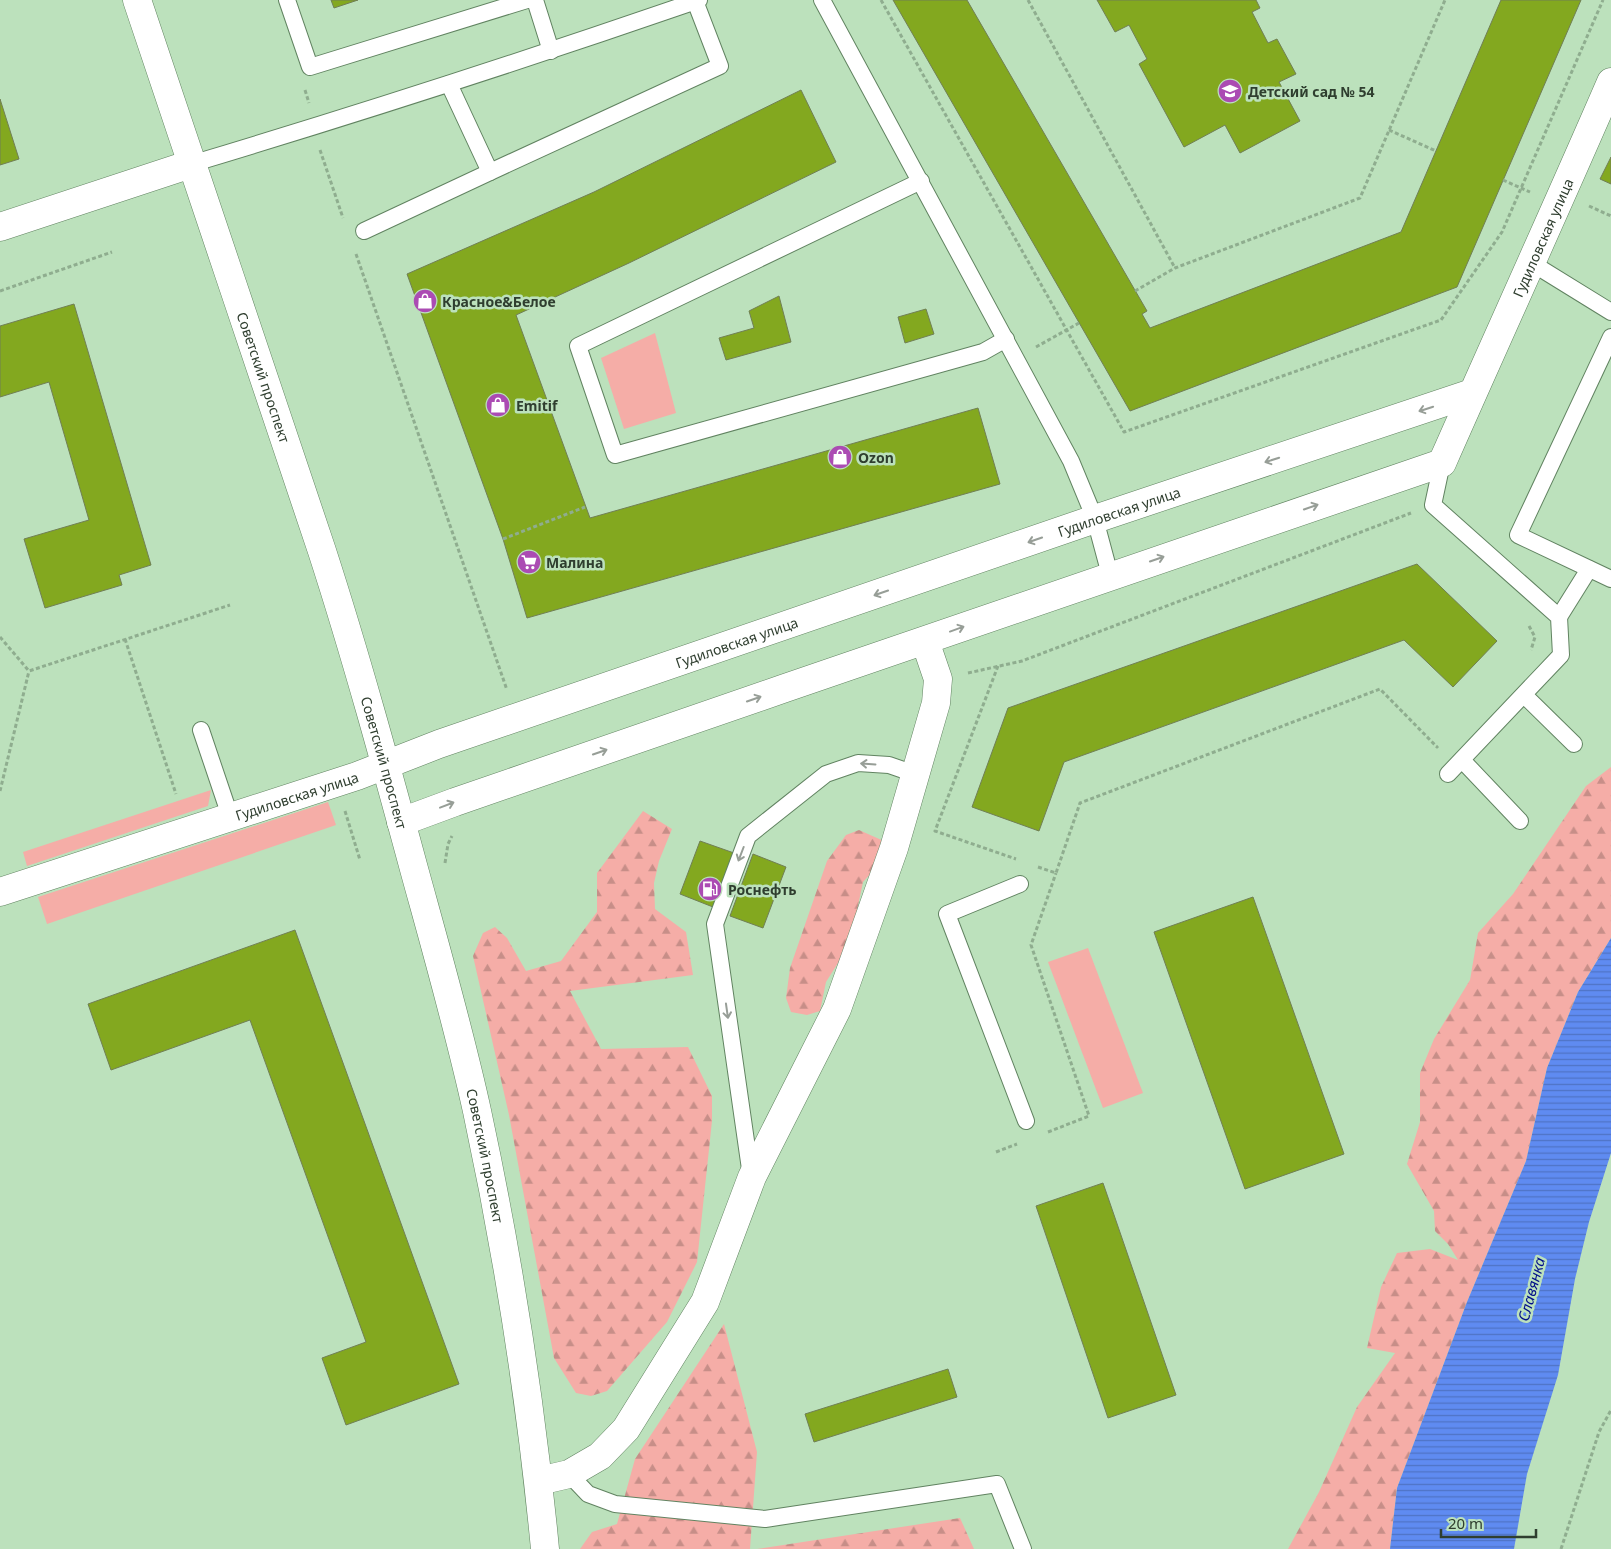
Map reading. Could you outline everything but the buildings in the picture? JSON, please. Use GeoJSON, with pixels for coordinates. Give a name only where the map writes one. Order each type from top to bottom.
{"type":"FeatureCollection","features":[{"type":"Feature","properties":{"kind":"street","name":"Советский проспект"},"geometry":{"type":"LineString","coordinates":[[137,0],[322,551],[368,700],[440,966],[476,1108],[524,1370],[539,1482],[545,1549]]}},
{"type":"Feature","properties":{"kind":"street","name":"Гудиловская улица"},"geometry":{"type":"LineString","coordinates":[[1442,463],[1611,82]]}},
{"type":"Feature","properties":{"kind":"street"},"geometry":{"type":"LineString","coordinates":[[0,227],[191,164]]}},
{"type":"Feature","properties":{"kind":"street","name":"Гудиловская улица"},"geometry":{"type":"LineString","coordinates":[[0,892],[385,766],[439,744],[1095,519],[1472,393]]}},
{"type":"Feature","properties":{"kind":"street"},"geometry":{"type":"LineString","coordinates":[[401,822],[926,641],[1110,575],[1442,463]]}},
{"type":"Feature","properties":{"kind":"street"},"geometry":{"type":"LineString","coordinates":[[539,1482],[569,1474],[600,1456],[626,1429],[705,1302],[752,1177],[837,1009],[894,848],[936,703],[938,680],[926,641]]}},
{"type":"Feature","properties":{"kind":"lane"},"geometry":{"type":"LineString","coordinates":[[288,0],[310,67],[527,0]]}},
{"type":"Feature","properties":{"kind":"lane"},"geometry":{"type":"LineString","coordinates":[[535,0],[551,51]]}},
{"type":"Feature","properties":{"kind":"lane"},"geometry":{"type":"LineString","coordinates":[[822,0],[1071,461],[1095,519],[1110,575]]}},
{"type":"Feature","properties":{"kind":"lane"},"geometry":{"type":"LineString","coordinates":[[191,164],[449,84],[697,1],[720,66],[364,231]]}},
{"type":"Feature","properties":{"kind":"lane"},"geometry":{"type":"LineString","coordinates":[[449,84],[490,172]]}},
{"type":"Feature","properties":{"kind":"lane"},"geometry":{"type":"LineString","coordinates":[[921,181],[578,346],[615,455],[983,352],[1006,340]]}},
{"type":"Feature","properties":{"kind":"lane"},"geometry":{"type":"LineString","coordinates":[[1530,262],[1611,312]]}},
{"type":"Feature","properties":{"kind":"lane"},"geometry":{"type":"LineString","coordinates":[[1611,337],[1518,535],[1611,579]]}},
{"type":"Feature","properties":{"kind":"lane"},"geometry":{"type":"LineString","coordinates":[[1442,463],[1433,505],[1559,617]]}},
{"type":"Feature","properties":{"kind":"lane"},"geometry":{"type":"LineString","coordinates":[[1448,774],[1561,654],[1559,617],[1589,569]]}},
{"type":"Feature","properties":{"kind":"lane"},"geometry":{"type":"LineString","coordinates":[[1524,695],[1574,744]]}},
{"type":"Feature","properties":{"kind":"lane"},"geometry":{"type":"LineString","coordinates":[[201,730],[230,816]]}},
{"type":"Feature","properties":{"kind":"lane"},"geometry":{"type":"LineString","coordinates":[[1462,760],[1520,820]]}},
{"type":"Feature","properties":{"kind":"lane"},"geometry":{"type":"LineString","coordinates":[[752,1177],[715,924],[748,836],[826,774],[858,763],[889,766],[915,774]]}},
{"type":"Feature","properties":{"kind":"lane"},"geometry":{"type":"LineString","coordinates":[[1020,884],[948,914],[1026,1121]]}},
{"type":"Feature","properties":{"kind":"lane"},"geometry":{"type":"LineString","coordinates":[[569,1474],[588,1494],[615,1504],[765,1519],[997,1484],[1023,1549]]}},
{"type":"Feature","properties":{"kind":"path"},"geometry":{"type":"LineString","coordinates":[[881,0],[1124,432],[1441,320],[1502,232],[1603,0]]}},
{"type":"Feature","properties":{"kind":"path"},"geometry":{"type":"LineString","coordinates":[[1028,0],[1176,268]]}},
{"type":"Feature","properties":{"kind":"path"},"geometry":{"type":"LineString","coordinates":[[1135,291],[1176,268],[1360,198],[1445,0]]}},
{"type":"Feature","properties":{"kind":"path"},"geometry":{"type":"LineString","coordinates":[[303,84],[310,103],[320,150],[346,225]]}},
{"type":"Feature","properties":{"kind":"path"},"geometry":{"type":"LineString","coordinates":[[1389,130],[1436,151]]}},
{"type":"Feature","properties":{"kind":"path"},"geometry":{"type":"LineString","coordinates":[[1583,204],[1611,216]]}},
{"type":"Feature","properties":{"kind":"path"},"geometry":{"type":"LineString","coordinates":[[0,291],[112,252]]}},
{"type":"Feature","properties":{"kind":"path"},"geometry":{"type":"LineString","coordinates":[[356,253],[509,695]]}},
{"type":"Feature","properties":{"kind":"path"},"geometry":{"type":"LineString","coordinates":[[1016,359],[1079,323]]}},
{"type":"Feature","properties":{"kind":"path"},"geometry":{"type":"LineString","coordinates":[[938,680],[1022,661],[1433,505]]}},
{"type":"Feature","properties":{"kind":"path"},"geometry":{"type":"LineString","coordinates":[[503,539],[586,507]]}},
{"type":"Feature","properties":{"kind":"path"},"geometry":{"type":"LineString","coordinates":[[29,671],[230,605]]}},
{"type":"Feature","properties":{"kind":"path"},"geometry":{"type":"LineString","coordinates":[[1523,619],[1535,637],[1530,653]]}},
{"type":"Feature","properties":{"kind":"path"},"geometry":{"type":"LineString","coordinates":[[0,637],[29,671]]}},
{"type":"Feature","properties":{"kind":"path"},"geometry":{"type":"LineString","coordinates":[[124,639],[176,794]]}},
{"type":"Feature","properties":{"kind":"path"},"geometry":{"type":"LineString","coordinates":[[998,666],[935,831],[1019,860]]}},
{"type":"Feature","properties":{"kind":"path"},"geometry":{"type":"LineString","coordinates":[[0,791],[29,671]]}},
{"type":"Feature","properties":{"kind":"path"},"geometry":{"type":"LineString","coordinates":[[1043,1134],[1089,1116],[1031,945],[1080,803],[1380,690],[1437,747],[1444,740]]}},
{"type":"Feature","properties":{"kind":"path"},"geometry":{"type":"LineString","coordinates":[[1037,866],[1056,873]]}},
{"type":"Feature","properties":{"kind":"path"},"geometry":{"type":"LineString","coordinates":[[996,1152],[1024,1141]]}},
{"type":"Feature","properties":{"kind":"path"},"geometry":{"type":"LineString","coordinates":[[1561,1549],[1599,1432],[1611,1410]]}},
{"type":"Feature","properties":{"kind":"green space"},"geometry":{"type":"Polygon","coordinates":[[[655,333],[676,413],[624,429],[601,358],[655,333]]]}},
{"type":"Feature","properties":{"kind":"green space"},"geometry":{"type":"Polygon","coordinates":[[[1611,767],[1611,938],[1578,992],[1547,1068],[1526,1161],[1467,1302],[1397,1488],[1390,1549],[1288,1549],[1319,1492],[1357,1407],[1395,1353],[1367,1348],[1381,1287],[1397,1253],[1430,1249],[1458,1260],[1448,1244],[1435,1231],[1434,1211],[1407,1164],[1420,1122],[1420,1073],[1434,1039],[1470,980],[1478,933],[1513,894],[1586,786],[1611,767]]]}},
{"type":"Feature","properties":{"kind":"green space"},"geometry":{"type":"Polygon","coordinates":[[[211,790],[208,806],[27,866],[23,852],[211,790]]]}},
{"type":"Feature","properties":{"kind":"green space"},"geometry":{"type":"Polygon","coordinates":[[[328,802],[336,825],[47,924],[38,897],[328,802]]]}},
{"type":"Feature","properties":{"kind":"green space"},"geometry":{"type":"Polygon","coordinates":[[[643,811],[672,829],[659,861],[654,883],[655,909],[686,932],[693,975],[570,991],[601,1049],[688,1047],[712,1096],[712,1121],[697,1262],[667,1322],[607,1391],[591,1396],[576,1393],[554,1358],[509,1115],[473,956],[483,933],[495,927],[507,938],[526,971],[561,961],[597,912],[597,873],[643,811]]]}},
{"type":"Feature","properties":{"kind":"green space"},"geometry":{"type":"Polygon","coordinates":[[[859,830],[886,842],[883,860],[863,882],[850,944],[826,982],[820,1011],[807,1015],[791,1012],[786,998],[790,968],[827,861],[846,835],[859,830]]]}},
{"type":"Feature","properties":{"kind":"green space"},"geometry":{"type":"Polygon","coordinates":[[[1088,948],[1143,1093],[1103,1108],[1048,962],[1088,948]]]}},
{"type":"Feature","properties":{"kind":"green space"},"geometry":{"type":"Polygon","coordinates":[[[724,1324],[757,1452],[750,1549],[580,1549],[592,1532],[617,1524],[635,1459],[724,1324]]]}},
{"type":"Feature","properties":{"kind":"green space"},"geometry":{"type":"Polygon","coordinates":[[[960,1518],[974,1549],[757,1549],[960,1518]]]}},
{"type":"Feature","properties":{"kind":"water","name":"Славянка"},"geometry":{"type":"Polygon","coordinates":[[[1611,938],[1611,1153],[1589,1222],[1575,1279],[1558,1375],[1527,1474],[1514,1549],[1390,1549],[1397,1488],[1467,1302],[1526,1161],[1547,1068],[1578,992],[1611,938]]]}},
{"type":"Feature","properties":{"kind":"place","name":"Детский сад № 54"},"geometry":{"type":"Point","coordinates":[1230,91]}},
{"type":"Feature","properties":{"kind":"place","name":"Красное&Белое"},"geometry":{"type":"Point","coordinates":[425,301]}},
{"type":"Feature","properties":{"kind":"place","name":"Emitif"},"geometry":{"type":"Point","coordinates":[498,405]}},
{"type":"Feature","properties":{"kind":"place","name":"Ozon"},"geometry":{"type":"Point","coordinates":[840,457]}},
{"type":"Feature","properties":{"kind":"place","name":"Малина"},"geometry":{"type":"Point","coordinates":[529,562]}},
{"type":"Feature","properties":{"kind":"place","name":"Роснефть"},"geometry":{"type":"Point","coordinates":[710,889]}}]}
